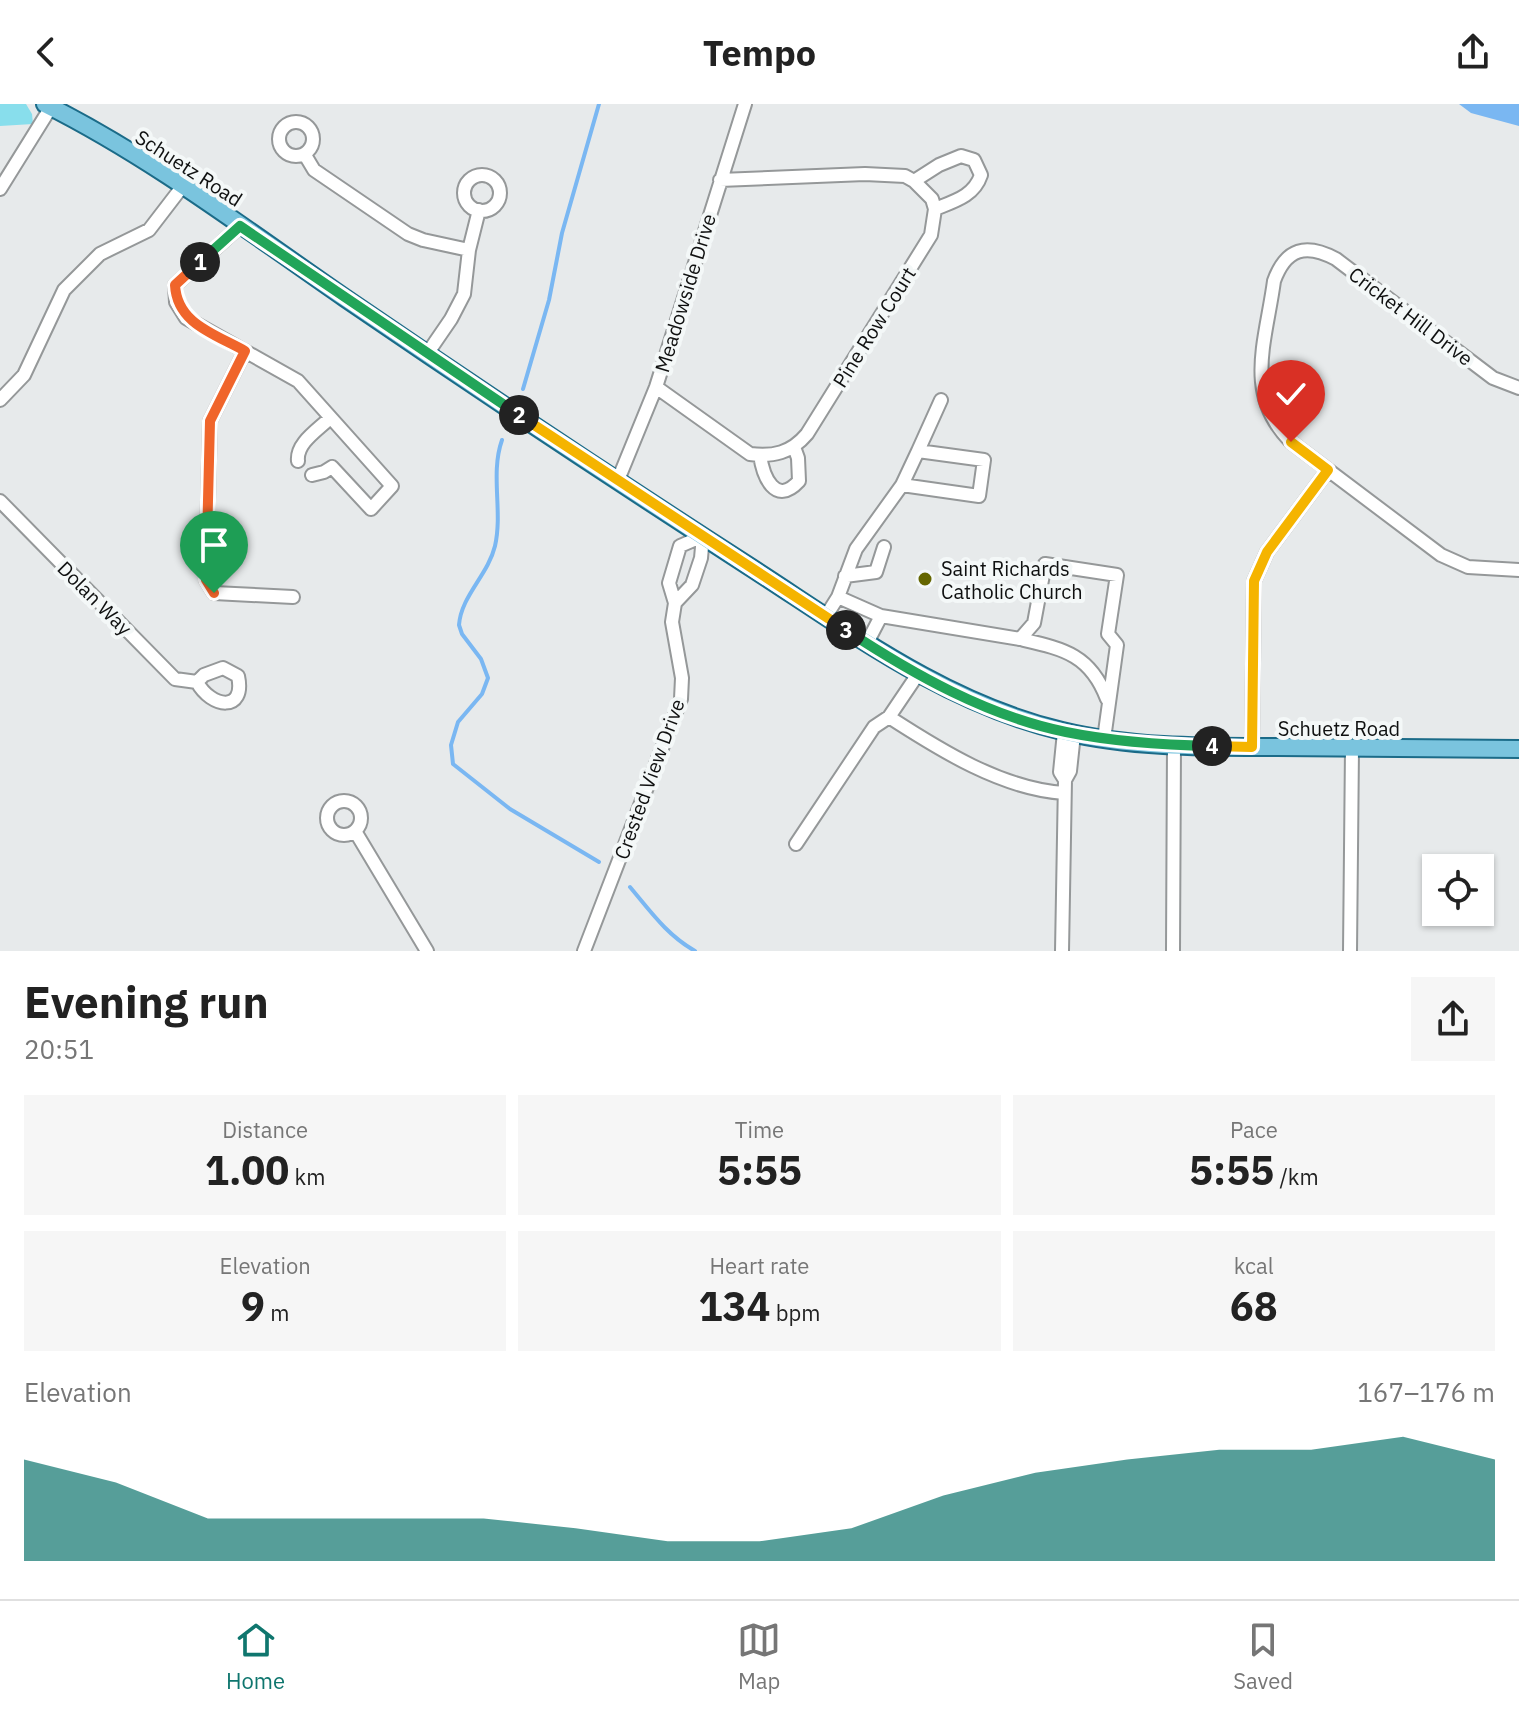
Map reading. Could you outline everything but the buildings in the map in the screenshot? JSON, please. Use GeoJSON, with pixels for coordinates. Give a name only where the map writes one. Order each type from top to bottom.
{"type":"FeatureCollection","features":[{"type":"Feature","properties":{"kind":"main road","name":"Schuetz Road"},"geometry":{"type":"LineString","coordinates":[[48,106],[182,187],[427,354],[867,643],[918,674],[990,707],[1069,733],[1174,745],[1519,749]]}},
{"type":"Feature","properties":{"kind":"street","name":"Meadowside Drive"},"geometry":{"type":"LineString","coordinates":[[618,480],[656,387],[745,104]]}},
{"type":"Feature","properties":{"kind":"street"},"geometry":{"type":"LineString","coordinates":[[0,189],[48,106]]}},
{"type":"Feature","properties":{"kind":"street"},"geometry":{"type":"LineString","coordinates":[[305,155],[314,170],[408,234],[469,250]]}},
{"type":"Feature","properties":{"kind":"street"},"geometry":{"type":"LineString","coordinates":[[720,180],[895,174],[914,181],[934,204],[962,198],[977,187],[981,175],[974,160],[961,156],[914,181]]}},
{"type":"Feature","properties":{"kind":"street"},"geometry":{"type":"LineString","coordinates":[[0,400],[24,375],[64,290],[100,254],[149,230],[182,187]]}},
{"type":"Feature","properties":{"kind":"street","name":"Pine Row Court"},"geometry":{"type":"LineString","coordinates":[[794,447],[807,434],[931,235],[934,204]]}},
{"type":"Feature","properties":{"kind":"street"},"geometry":{"type":"LineString","coordinates":[[427,354],[464,294],[469,250],[479,210]]}},
{"type":"Feature","properties":{"kind":"street"},"geometry":{"type":"LineString","coordinates":[[240,226],[175,285],[176,302],[186,318],[298,381],[392,486],[371,509],[332,467],[312,475]]}},
{"type":"Feature","properties":{"kind":"street","name":"Cricket Hill Drive"},"geometry":{"type":"LineString","coordinates":[[1328,470],[1282,433],[1267,411],[1262,396],[1261,378],[1274,281],[1286,258],[1301,251],[1312,249],[1336,259],[1493,378],[1507,386],[1519,388]]}},
{"type":"Feature","properties":{"kind":"street"},"geometry":{"type":"LineString","coordinates":[[245,351],[210,421],[206,580],[214,593],[293,597]]}},
{"type":"Feature","properties":{"kind":"street"},"geometry":{"type":"LineString","coordinates":[[656,387],[750,454],[781,454],[794,447],[799,481],[793,487],[773,488],[762,472],[760,455]]}},
{"type":"Feature","properties":{"kind":"street"},"geometry":{"type":"LineString","coordinates":[[826,616],[838,597],[856,549],[902,485],[941,400]]}},
{"type":"Feature","properties":{"kind":"street"},"geometry":{"type":"LineString","coordinates":[[298,461],[300,446],[330,418]]}},
{"type":"Feature","properties":{"kind":"street"},"geometry":{"type":"LineString","coordinates":[[902,485],[979,496],[984,460],[918,451]]}},
{"type":"Feature","properties":{"kind":"street"},"geometry":{"type":"LineString","coordinates":[[1252,747],[1254,581],[1267,552],[1328,470],[1454,563],[1483,570],[1519,570]]}},
{"type":"Feature","properties":{"kind":"street","name":"Dolan Way"},"geometry":{"type":"LineString","coordinates":[[0,501],[175,679],[197,682]]}},
{"type":"Feature","properties":{"kind":"street"},"geometry":{"type":"LineString","coordinates":[[675,603],[692,585],[701,558],[703,536]]}},
{"type":"Feature","properties":{"kind":"street","name":"Crested View Drive"},"geometry":{"type":"LineString","coordinates":[[584,951],[681,699],[682,678],[672,622],[675,603],[669,583],[680,546],[703,536]]}},
{"type":"Feature","properties":{"kind":"street"},"geometry":{"type":"LineString","coordinates":[[845,576],[876,572],[884,547]]}},
{"type":"Feature","properties":{"kind":"street"},"geometry":{"type":"LineString","coordinates":[[1020,639],[1034,623],[1045,564],[1117,575],[1108,634],[1117,645],[1104,739]]}},
{"type":"Feature","properties":{"kind":"street"},"geometry":{"type":"LineString","coordinates":[[838,597],[881,616],[1020,639],[1072,653],[1090,666],[1101,683],[1108,703]]}},
{"type":"Feature","properties":{"kind":"street"},"geometry":{"type":"LineString","coordinates":[[867,643],[881,616]]}},
{"type":"Feature","properties":{"kind":"street"},"geometry":{"type":"LineString","coordinates":[[796,844],[874,727],[889,717],[918,674]]}},
{"type":"Feature","properties":{"kind":"street"},"geometry":{"type":"LineString","coordinates":[[889,717],[937,748],[980,769],[1047,791],[1064,786]]}},
{"type":"Feature","properties":{"kind":"street"},"geometry":{"type":"LineString","coordinates":[[1062,951],[1064,786],[1060,772],[1069,733]]}},
{"type":"Feature","properties":{"kind":"street"},"geometry":{"type":"LineString","coordinates":[[1173,951],[1174,745]]}},
{"type":"Feature","properties":{"kind":"street"},"geometry":{"type":"LineString","coordinates":[[1350,951],[1352,748]]}},
{"type":"Feature","properties":{"kind":"street"},"geometry":{"type":"LineString","coordinates":[[355,831],[427,951]]}},
{"type":"Feature","properties":{"kind":"shaded area"},"geometry":{"type":"Polygon","coordinates":[[[0,104],[26,104],[33,124],[0,126],[0,104]]]}},
{"type":"Feature","properties":{"kind":"shaded area"},"geometry":{"type":"Polygon","coordinates":[[[1459,104],[1519,104],[1519,126],[1471,113],[1459,104]]]}},
{"type":"Feature","properties":{"kind":"waterway"},"geometry":{"type":"LineString","coordinates":[[523,389],[549,300],[562,233],[599,104]]}},
{"type":"Feature","properties":{"kind":"waterway"},"geometry":{"type":"LineString","coordinates":[[502,440],[497,466],[495,546],[492,557],[464,604],[459,625],[481,659],[488,678],[482,694],[458,722],[451,745],[453,764],[510,809],[599,862]]}},
{"type":"Feature","properties":{"kind":"waterway"},"geometry":{"type":"LineString","coordinates":[[630,887],[668,930],[695,951]]}},
{"type":"Feature","properties":{"kind":"place","name":"Saint Richards Catholic Church"},"geometry":{"type":"Point","coordinates":[925,579]}},
{"type":"Feature","properties":{"kind":"route"},"geometry":{"type":"LineString","coordinates":[[214,593],[206,580],[210,421],[245,351],[186,318],[176,302],[175,285],[240,226],[427,354],[892,659],[958,695],[1064,732],[1136,743],[1252,747],[1254,581],[1267,552],[1328,470],[1291,442]]}}]}
